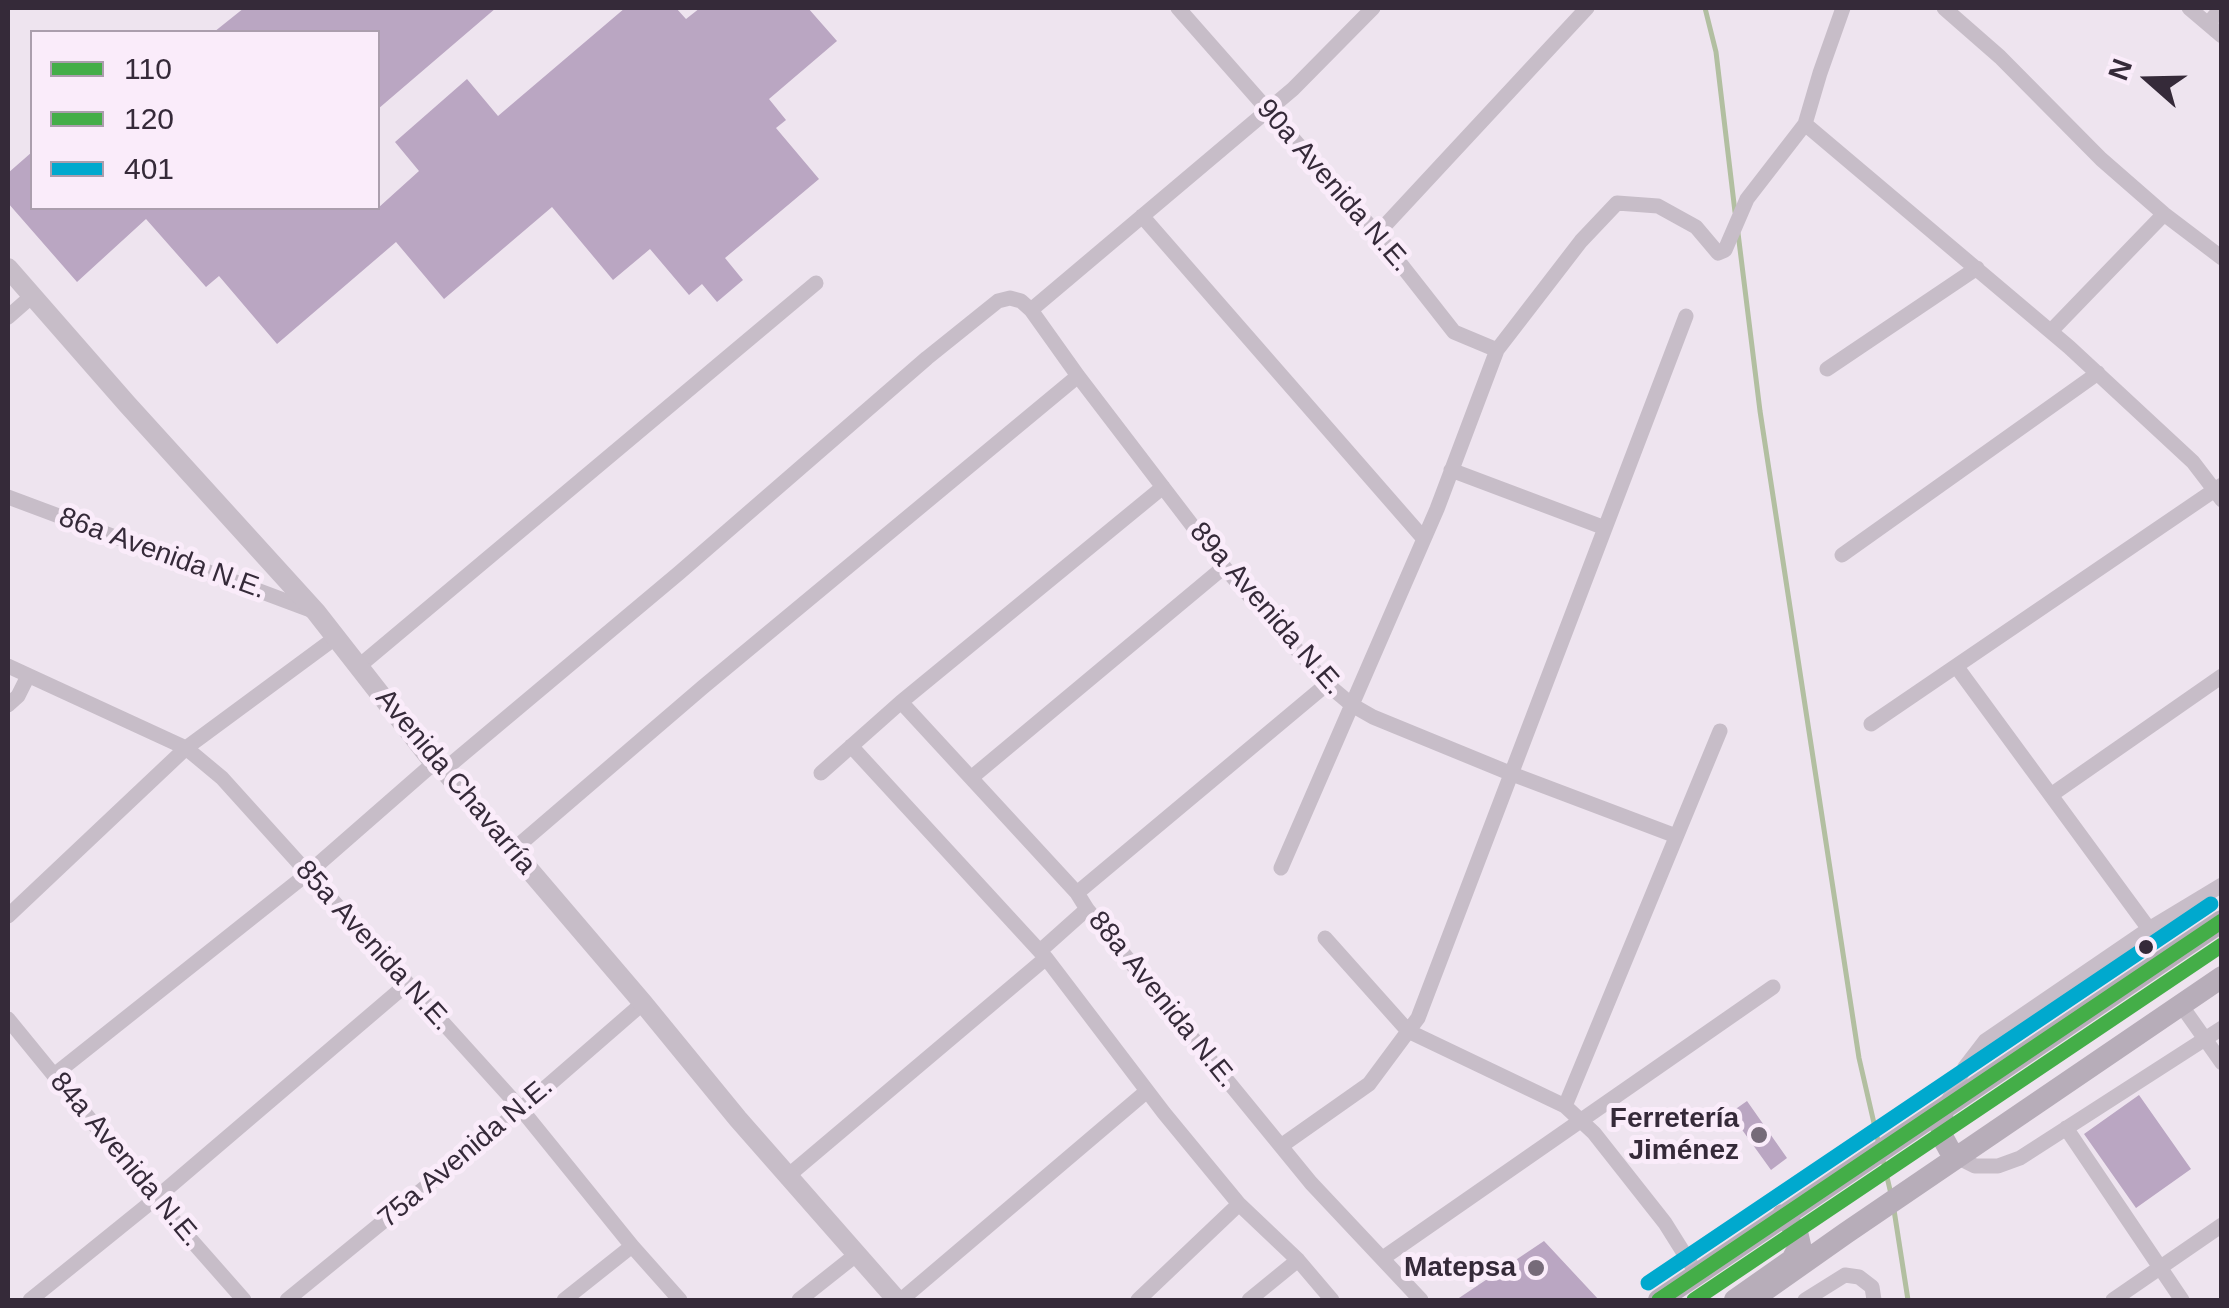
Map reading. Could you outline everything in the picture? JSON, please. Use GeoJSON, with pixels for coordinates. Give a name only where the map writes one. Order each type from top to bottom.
{"type":"FeatureCollection","features":[{"type":"Feature","properties":{"kind":"main road"},"geometry":{"type":"LineString","coordinates":[[1659,1300],[2222,920]]}},
{"type":"Feature","properties":{"kind":"main road"},"geometry":{"type":"LineString","coordinates":[[2127,1041],[2146,1020],[2222,968]]}},
{"type":"Feature","properties":{"kind":"main road"},"geometry":{"type":"LineString","coordinates":[[1751,1300],[2222,978]]}},
{"type":"Feature","properties":{"kind":"main road"},"geometry":{"type":"LineString","coordinates":[[1934,1116],[1957,1157]]}},
{"type":"Feature","properties":{"kind":"main road"},"geometry":{"type":"LineString","coordinates":[[1751,1300],[1792,1260],[1800,1245],[1797,1232],[1783,1215]]}},
{"type":"Feature","properties":{"kind":"street","name":"90a Avenida N.E."},"geometry":{"type":"LineString","coordinates":[[1178,8],[1377,234],[1454,332],[1497,350]]}},
{"type":"Feature","properties":{"kind":"street"},"geometry":{"type":"LineString","coordinates":[[54,1075],[679,573],[998,301],[1021,300],[1031,310],[1293,88],[1373,8]]}},
{"type":"Feature","properties":{"kind":"street"},"geometry":{"type":"LineString","coordinates":[[1377,234],[1586,8]]}},
{"type":"Feature","properties":{"kind":"street"},"geometry":{"type":"LineString","coordinates":[[1281,868],[1424,538],[1497,350],[1582,241],[1617,203],[1658,206],[1696,227],[1718,253],[1725,250],[1747,198],[1806,124],[1843,8]]}},
{"type":"Feature","properties":{"kind":"street"},"geometry":{"type":"LineString","coordinates":[[1944,8],[2000,57],[2101,159],[2222,258]]}},
{"type":"Feature","properties":{"kind":"street"},"geometry":{"type":"LineString","coordinates":[[2189,8],[2222,36]]}},
{"type":"Feature","properties":{"kind":"street"},"geometry":{"type":"LineString","coordinates":[[2208,24],[2221,8]]}},
{"type":"Feature","properties":{"kind":"street"},"geometry":{"type":"LineString","coordinates":[[1806,124],[2052,332],[2194,462],[2219,492],[1870,724]]}},
{"type":"Feature","properties":{"kind":"street"},"geometry":{"type":"LineString","coordinates":[[2052,332],[2164,214]]}},
{"type":"Feature","properties":{"kind":"street"},"geometry":{"type":"LineString","coordinates":[[1142,216],[1424,538]]}},
{"type":"Feature","properties":{"kind":"street","name":"Avenida Chavarría"},"geometry":{"type":"LineString","coordinates":[[8,268],[316,612],[439,766],[738,1119],[899,1300]]}},
{"type":"Feature","properties":{"kind":"street"},"geometry":{"type":"LineString","coordinates":[[1827,370],[1977,268]]}},
{"type":"Feature","properties":{"kind":"street"},"geometry":{"type":"LineString","coordinates":[[358,667],[816,283]]}},
{"type":"Feature","properties":{"kind":"street"},"geometry":{"type":"LineString","coordinates":[[8,317],[32,296]]}},
{"type":"Feature","properties":{"kind":"street","name":"89a Avenida N.E."},"geometry":{"type":"LineString","coordinates":[[1031,310],[1224,566],[1327,684],[1352,705],[1372,717],[1512,774],[1676,836]]}},
{"type":"Feature","properties":{"kind":"street"},"geometry":{"type":"LineString","coordinates":[[1281,1146],[1369,1084],[1418,1018],[1686,316]]}},
{"type":"Feature","properties":{"kind":"street"},"geometry":{"type":"LineString","coordinates":[[1842,555],[2098,373]]}},
{"type":"Feature","properties":{"kind":"street"},"geometry":{"type":"LineString","coordinates":[[513,850],[1078,376]]}},
{"type":"Feature","properties":{"kind":"street"},"geometry":{"type":"LineString","coordinates":[[1452,470],[1605,528]]}},
{"type":"Feature","properties":{"kind":"street"},"geometry":{"type":"LineString","coordinates":[[821,773],[901,702],[1163,487]]}},
{"type":"Feature","properties":{"kind":"street","name":"86a Avenida N.E."},"geometry":{"type":"LineString","coordinates":[[8,497],[316,612]]}},
{"type":"Feature","properties":{"kind":"street"},"geometry":{"type":"LineString","coordinates":[[971,778],[1224,566]]}},
{"type":"Feature","properties":{"kind":"street"},"geometry":{"type":"LineString","coordinates":[[8,916],[186,748],[335,638]]}},
{"type":"Feature","properties":{"kind":"street","name":"85a Avenida N.E."},"geometry":{"type":"LineString","coordinates":[[8,666],[186,748],[222,778],[521,1109],[680,1300]]}},
{"type":"Feature","properties":{"kind":"street"},"geometry":{"type":"LineString","coordinates":[[1956,666],[2149,929]]}},
{"type":"Feature","properties":{"kind":"street"},"geometry":{"type":"LineString","coordinates":[[8,705],[18,696],[28,676]]}},
{"type":"Feature","properties":{"kind":"street"},"geometry":{"type":"LineString","coordinates":[[2051,795],[2222,676]]}},
{"type":"Feature","properties":{"kind":"street"},"geometry":{"type":"LineString","coordinates":[[1078,894],[1327,684]]}},
{"type":"Feature","properties":{"kind":"street","name":"88a Avenida N.E."},"geometry":{"type":"LineString","coordinates":[[901,702],[1078,894],[1311,1183],[1421,1300]]}},
{"type":"Feature","properties":{"kind":"street"},"geometry":{"type":"LineString","coordinates":[[1565,1106],[1720,731]]}},
{"type":"Feature","properties":{"kind":"street"},"geometry":{"type":"LineString","coordinates":[[851,746],[1043,955],[1239,1204],[1298,1260],[1332,1300]]}},
{"type":"Feature","properties":{"kind":"street"},"geometry":{"type":"LineString","coordinates":[[1934,1116],[1985,1042],[2149,929],[2222,885]]}},
{"type":"Feature","properties":{"kind":"street"},"geometry":{"type":"LineString","coordinates":[[789,1175],[1043,955],[1087,909]]}},
{"type":"Feature","properties":{"kind":"street"},"geometry":{"type":"LineString","coordinates":[[1325,938],[1408,1031],[1565,1106],[1594,1132],[1665,1223],[1697,1274]]}},
{"type":"Feature","properties":{"kind":"street"},"geometry":{"type":"LineString","coordinates":[[30,1300],[407,984]]}},
{"type":"Feature","properties":{"kind":"street"},"geometry":{"type":"LineString","coordinates":[[1383,1258],[1773,987]]}},
{"type":"Feature","properties":{"kind":"street","name":"75a Avenida N.E."},"geometry":{"type":"LineString","coordinates":[[287,1300],[521,1109],[643,1003]]}},
{"type":"Feature","properties":{"kind":"street"},"geometry":{"type":"LineString","coordinates":[[2181,1006],[2222,1063]]}},
{"type":"Feature","properties":{"kind":"street","name":"84a Avenida N.E."},"geometry":{"type":"LineString","coordinates":[[8,1019],[155,1199],[244,1300]]}},
{"type":"Feature","properties":{"kind":"street"},"geometry":{"type":"LineString","coordinates":[[1957,1157],[1975,1166],[1998,1166],[2020,1158],[2222,1028]]}},
{"type":"Feature","properties":{"kind":"street"},"geometry":{"type":"LineString","coordinates":[[899,1300],[1148,1092]]}},
{"type":"Feature","properties":{"kind":"street"},"geometry":{"type":"LineString","coordinates":[[2066,1128],[2182,1300]]}},
{"type":"Feature","properties":{"kind":"street"},"geometry":{"type":"LineString","coordinates":[[1138,1300],[1239,1204]]}},
{"type":"Feature","properties":{"kind":"street"},"geometry":{"type":"LineString","coordinates":[[2114,1300],[2222,1225]]}},
{"type":"Feature","properties":{"kind":"street"},"geometry":{"type":"LineString","coordinates":[[564,1300],[632,1246]]}},
{"type":"Feature","properties":{"kind":"street"},"geometry":{"type":"LineString","coordinates":[[799,1300],[857,1254]]}},
{"type":"Feature","properties":{"kind":"street"},"geometry":{"type":"LineString","coordinates":[[1249,1300],[1298,1260]]}},
{"type":"Feature","properties":{"kind":"street"},"geometry":{"type":"LineString","coordinates":[[1805,1300],[1845,1275],[1860,1277],[1872,1287],[1874,1300]]}},
{"type":"Feature","properties":{"kind":"building"},"geometry":{"type":"Polygon","coordinates":[[[244,8],[496,8],[380,107],[380,30],[216,30],[244,8]]]}},
{"type":"Feature","properties":{"kind":"building"},"geometry":{"type":"Polygon","coordinates":[[[625,8],[676,8],[686,19],[700,8],[808,8],[837,41],[769,99],[786,120],[776,128],[819,179],[725,258],[743,280],[717,302],[702,284],[689,295],[650,249],[613,280],[552,207],[444,299],[396,242],[277,344],[219,276],[206,287],[146,219],[77,282],[8,203],[8,173],[30,154],[30,210],[380,210],[419,171],[395,142],[467,79],[498,116],[625,8]]]}},
{"type":"Feature","properties":{"kind":"building"},"geometry":{"type":"Polygon","coordinates":[[[2139,1095],[2191,1169],[2136,1208],[2084,1134],[2139,1095]]]}},
{"type":"Feature","properties":{"kind":"building","name":"Ferretería Jiménez"},"geometry":{"type":"Polygon","coordinates":[[[1747,1101],[1787,1158],[1771,1170],[1730,1113],[1747,1101]]]}},
{"type":"Feature","properties":{"kind":"building","name":"Matepsa"},"geometry":{"type":"Polygon","coordinates":[[[1544,1241],[1599,1300],[1456,1300],[1544,1241]]]}},
{"type":"Feature","properties":{"kind":"waterway"},"geometry":{"type":"LineString","coordinates":[[1705,8],[1716,52],[1735,212]]}},
{"type":"Feature","properties":{"kind":"waterway"},"geometry":{"type":"LineString","coordinates":[[1738,233],[1760,411],[1859,1058],[1879,1145]]}},
{"type":"Feature","properties":{"kind":"waterway"},"geometry":{"type":"LineString","coordinates":[[1882,1156],[1891,1194]]}},
{"type":"Feature","properties":{"kind":"waterway"},"geometry":{"type":"LineString","coordinates":[[1894,1210],[1908,1300]]}},
{"type":"Feature","properties":{"kind":"transit line","name":"401"},"geometry":{"type":"LineString","coordinates":[[1648,1283],[2211,904]]}},
{"type":"Feature","properties":{"kind":"transit line","name":"110"},"geometry":{"type":"LineString","coordinates":[[1659,1300],[2222,921]]}},
{"type":"Feature","properties":{"kind":"transit line","name":"120"},"geometry":{"type":"LineString","coordinates":[[1694,1300],[2222,945]]}},
{"type":"Feature","properties":{"kind":"place","name":"Ferretería Jiménez"},"geometry":{"type":"Point","coordinates":[1759,1135]}},
{"type":"Feature","properties":{"kind":"place","name":"Matepsa"},"geometry":{"type":"Point","coordinates":[1536,1268]}}]}
